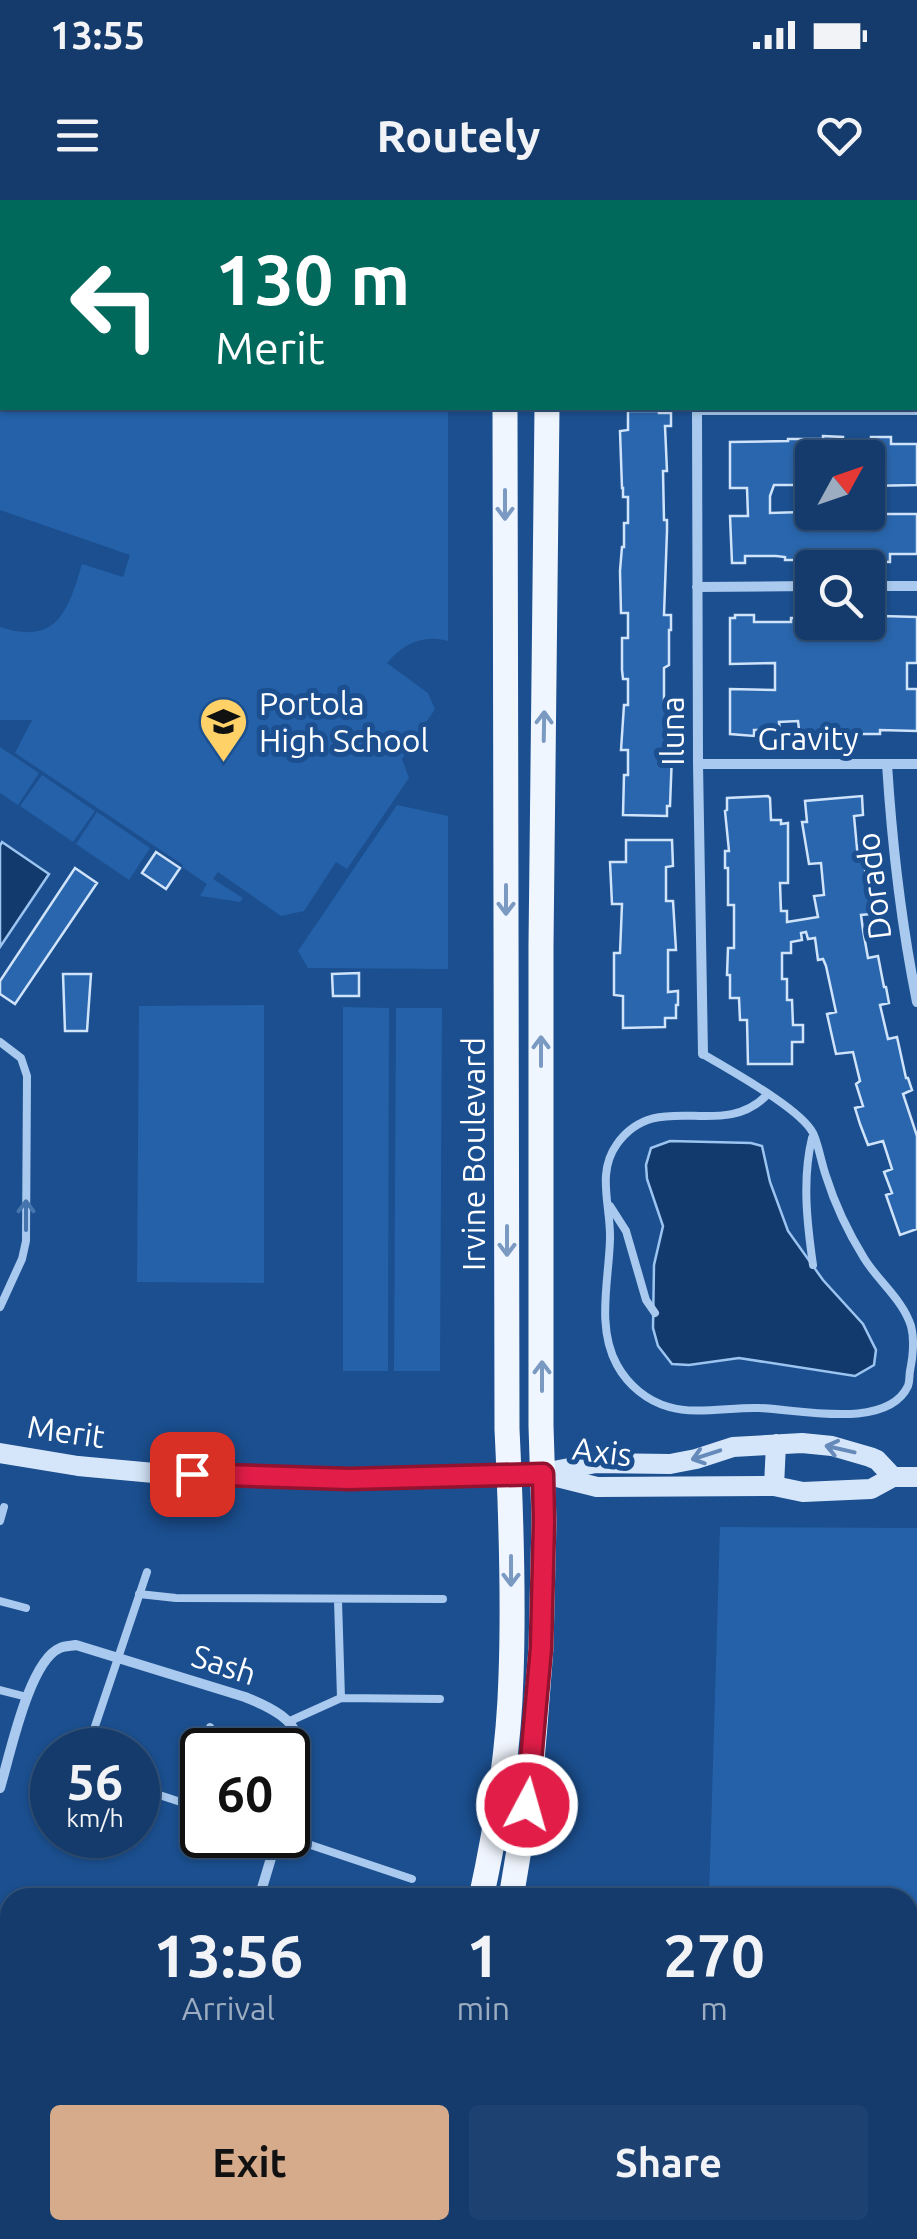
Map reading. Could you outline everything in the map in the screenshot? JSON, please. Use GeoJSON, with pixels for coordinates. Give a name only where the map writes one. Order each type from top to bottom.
{"type":"FeatureCollection","features":[{"type":"Feature","properties":{"kind":"main road","name":"Irvine Boulevard"},"geometry":{"type":"LineString","coordinates":[[483,1888],[500,1793],[511,1678],[505,410]]}},
{"type":"Feature","properties":{"kind":"main road","name":"Irvine Boulevard"},"geometry":{"type":"LineString","coordinates":[[513,1888],[530,1784],[541,1648],[544,1521],[541,966],[547,410]]}},
{"type":"Feature","properties":{"kind":"street","name":"Iluna"},"geometry":{"type":"LineString","coordinates":[[697,410],[703,1054]]}},
{"type":"Feature","properties":{"kind":"street"},"geometry":{"type":"LineString","coordinates":[[697,587],[795,586]]}},
{"type":"Feature","properties":{"kind":"street"},"geometry":{"type":"LineString","coordinates":[[885,586],[917,586]]}},
{"type":"Feature","properties":{"kind":"street","name":"Gravity"},"geometry":{"type":"LineString","coordinates":[[698,764],[917,764]]}},
{"type":"Feature","properties":{"kind":"street","name":"Dorado"},"geometry":{"type":"LineString","coordinates":[[887,764],[906,951],[917,1002]]}},
{"type":"Feature","properties":{"kind":"street"},"geometry":{"type":"LineString","coordinates":[[774,1486],[776,1444]]}},
{"type":"Feature","properties":{"kind":"street","name":"Axis"},"geometry":{"type":"LineString","coordinates":[[543,1474],[596,1463],[670,1464],[732,1447],[776,1444],[832,1446],[877,1460],[893,1477]]}},
{"type":"Feature","properties":{"kind":"street","name":"Merit"},"geometry":{"type":"LineString","coordinates":[[0,1454],[78,1466],[230,1476],[349,1479],[543,1474]]}},
{"type":"Feature","properties":{"kind":"street","name":"Axis"},"geometry":{"type":"LineString","coordinates":[[543,1474],[597,1487],[774,1486],[802,1492],[871,1489],[893,1477],[917,1477]]}},
{"type":"Feature","properties":{"kind":"street","name":"Sash"},"geometry":{"type":"LineString","coordinates":[[27,1698],[39,1668],[58,1649],[76,1645],[244,1696],[290,1721]]}},
{"type":"Feature","properties":{"kind":"street"},"geometry":{"type":"LineString","coordinates":[[0,1788],[27,1698]]}},
{"type":"Feature","properties":{"kind":"street"},"geometry":{"type":"LineString","coordinates":[[290,1721],[294,1728]]}},
{"type":"Feature","properties":{"kind":"street"},"geometry":{"type":"LineString","coordinates":[[262,1888],[272,1858]]}},
{"type":"Feature","properties":{"kind":"lane"},"geometry":{"type":"LineString","coordinates":[[506,829],[543,828]]}},
{"type":"Feature","properties":{"kind":"lane"},"geometry":{"type":"LineString","coordinates":[[0,1042],[21,1058],[27,1076],[26,1241],[0,1307]]}},
{"type":"Feature","properties":{"kind":"lane"},"geometry":{"type":"LineString","coordinates":[[703,1054],[800,1116],[813,1133],[838,1212],[866,1262],[910,1325],[914,1352],[908,1386],[895,1402],[845,1416],[766,1408],[671,1408],[650,1400],[616,1365],[608,1338],[606,1302],[611,1236],[605,1181],[608,1158],[620,1140],[640,1123],[662,1115],[710,1118],[736,1114],[755,1108],[767,1095]]}},
{"type":"Feature","properties":{"kind":"lane"},"geometry":{"type":"LineString","coordinates":[[813,1133],[806,1172],[813,1265]]}},
{"type":"Feature","properties":{"kind":"lane"},"geometry":{"type":"LineString","coordinates":[[607,1202],[626,1231],[641,1286],[655,1314]]}},
{"type":"Feature","properties":{"kind":"lane"},"geometry":{"type":"LineString","coordinates":[[0,1521],[4,1507]]}},
{"type":"Feature","properties":{"kind":"lane"},"geometry":{"type":"LineString","coordinates":[[94,1728],[147,1572]]}},
{"type":"Feature","properties":{"kind":"lane"},"geometry":{"type":"LineString","coordinates":[[139,1594],[176,1598],[443,1599]]}},
{"type":"Feature","properties":{"kind":"lane"},"geometry":{"type":"LineString","coordinates":[[338,1600],[340,1698]]}},
{"type":"Feature","properties":{"kind":"lane"},"geometry":{"type":"LineString","coordinates":[[0,1601],[26,1608]]}},
{"type":"Feature","properties":{"kind":"lane"},"geometry":{"type":"LineString","coordinates":[[0,1690],[27,1698]]}},
{"type":"Feature","properties":{"kind":"lane"},"geometry":{"type":"LineString","coordinates":[[290,1721],[340,1698],[440,1699]]}},
{"type":"Feature","properties":{"kind":"lane"},"geometry":{"type":"LineString","coordinates":[[310,1845],[412,1879]]}},
{"type":"Feature","properties":{"kind":"shaded area"},"geometry":{"type":"Polygon","coordinates":[[[0,410],[448,410],[448,641],[414,642],[387,663],[428,693],[435,709],[402,759],[409,778],[347,869],[336,862],[304,911],[281,916],[218,872],[213,879],[243,898],[240,902],[200,896],[207,884],[183,865],[15,753],[32,720],[0,720],[0,627],[20,632],[48,628],[65,609],[82,564],[123,577],[130,555],[0,510],[0,410]]]}},
{"type":"Feature","properties":{"kind":"shaded area"},"geometry":{"type":"Polygon","coordinates":[[[0,747],[39,773],[18,805],[0,793],[0,747]]]}},
{"type":"Feature","properties":{"kind":"shaded area"},"geometry":{"type":"Polygon","coordinates":[[[42,775],[95,811],[73,842],[20,806],[42,775]]]}},
{"type":"Feature","properties":{"kind":"shaded area"},"geometry":{"type":"Polygon","coordinates":[[[397,805],[448,816],[448,969],[308,968],[298,951],[397,805]]]}},
{"type":"Feature","properties":{"kind":"shaded area"},"geometry":{"type":"Polygon","coordinates":[[[97,812],[150,848],[129,880],[76,844],[97,812]]]}},
{"type":"Feature","properties":{"kind":"shaded area"},"geometry":{"type":"Polygon","coordinates":[[[2,842],[49,874],[0,947],[0,846],[2,842]]]}},
{"type":"Feature","properties":{"kind":"shaded area"},"geometry":{"type":"Polygon","coordinates":[[[264,1005],[264,1283],[137,1282],[139,1006],[264,1005]]]}},
{"type":"Feature","properties":{"kind":"shaded area"},"geometry":{"type":"Polygon","coordinates":[[[343,1007],[389,1008],[388,1371],[343,1371],[343,1007]]]}},
{"type":"Feature","properties":{"kind":"shaded area"},"geometry":{"type":"Polygon","coordinates":[[[396,1008],[442,1008],[440,1371],[394,1371],[396,1008]]]}},
{"type":"Feature","properties":{"kind":"shaded area"},"geometry":{"type":"Polygon","coordinates":[[[670,1141],[762,1146],[788,1231],[823,1280],[863,1324],[876,1350],[874,1365],[855,1376],[739,1358],[672,1364],[658,1346],[653,1328],[654,1265],[663,1226],[646,1165],[651,1148],[670,1141]]]}},
{"type":"Feature","properties":{"kind":"shaded area"},"geometry":{"type":"Polygon","coordinates":[[[720,1527],[917,1528],[917,1888],[709,1888],[720,1527]]]}},
{"type":"Feature","properties":{"kind":"building"},"geometry":{"type":"Polygon","coordinates":[[[628,411],[671,413],[671,426],[665,426],[667,471],[663,471],[667,520],[664,615],[671,615],[669,665],[664,668],[664,701],[668,701],[670,712],[666,754],[672,754],[667,816],[623,815],[628,750],[621,750],[628,679],[623,679],[622,638],[628,638],[628,613],[621,613],[620,571],[628,497],[623,497],[620,431],[628,430],[628,411]]]}},
{"type":"Feature","properties":{"kind":"building"},"geometry":{"type":"Polygon","coordinates":[[[843,437],[843,440],[795,440],[795,485],[774,485],[770,513],[795,512],[795,530],[885,530],[885,514],[917,514],[917,554],[890,554],[890,562],[885,562],[885,550],[795,550],[795,560],[745,556],[745,563],[732,563],[730,516],[748,516],[747,488],[730,488],[730,442],[843,437]]]}},
{"type":"Feature","properties":{"kind":"building"},"geometry":{"type":"Polygon","coordinates":[[[871,437],[891,437],[891,444],[917,444],[917,485],[885,486],[885,440],[871,437]]]}},
{"type":"Feature","properties":{"kind":"building"},"geometry":{"type":"Polygon","coordinates":[[[754,615],[754,622],[791,622],[795,618],[795,640],[885,640],[885,616],[917,617],[917,663],[907,663],[907,689],[917,689],[917,731],[880,730],[880,734],[803,738],[798,721],[779,722],[780,730],[754,730],[754,736],[730,734],[730,689],[775,690],[775,663],[730,664],[730,618],[754,615]]]}},
{"type":"Feature","properties":{"kind":"building"},"geometry":{"type":"Polygon","coordinates":[[[768,796],[771,820],[788,823],[788,883],[780,883],[781,911],[787,911],[787,922],[818,917],[814,896],[824,895],[821,863],[809,864],[802,822],[807,822],[805,801],[862,796],[863,815],[854,816],[858,859],[864,859],[872,906],[872,914],[861,915],[863,930],[868,958],[878,956],[889,1003],[880,1005],[888,1039],[897,1037],[912,1090],[903,1094],[917,1136],[917,1229],[900,1235],[886,1195],[892,1193],[884,1172],[892,1169],[883,1141],[868,1145],[860,1124],[855,1108],[863,1106],[853,1052],[836,1054],[827,1014],[836,1012],[826,966],[823,959],[818,960],[815,938],[808,939],[806,932],[801,933],[802,940],[791,942],[791,953],[782,953],[782,979],[787,979],[793,1025],[803,1025],[803,1042],[792,1042],[792,1064],[748,1064],[747,1020],[740,1020],[739,998],[730,998],[727,975],[728,948],[734,948],[734,905],[728,905],[725,811],[727,798],[768,796]]]}},
{"type":"Feature","properties":{"kind":"building"},"geometry":{"type":"Polygon","coordinates":[[[626,840],[672,840],[673,866],[666,867],[666,901],[673,901],[676,950],[668,950],[668,992],[678,991],[678,1005],[676,1018],[665,1018],[665,1027],[623,1028],[623,996],[614,995],[614,953],[620,953],[622,904],[612,904],[610,862],[626,862],[626,840]]]}},
{"type":"Feature","properties":{"kind":"building"},"geometry":{"type":"Polygon","coordinates":[[[156,852],[180,868],[166,889],[142,873],[156,852]]]}},
{"type":"Feature","properties":{"kind":"building"},"geometry":{"type":"Polygon","coordinates":[[[75,868],[97,883],[15,1004],[0,994],[0,981],[75,868]]]}},
{"type":"Feature","properties":{"kind":"building"},"geometry":{"type":"Polygon","coordinates":[[[359,973],[359,996],[333,996],[332,974],[359,973]]]}},
{"type":"Feature","properties":{"kind":"building"},"geometry":{"type":"Polygon","coordinates":[[[63,974],[91,974],[87,1031],[65,1031],[63,974]]]}},
{"type":"Feature","properties":{"kind":"place","name":"Portola High School"},"geometry":{"type":"Point","coordinates":[224,764]}},
{"type":"Feature","properties":{"kind":"route"},"geometry":{"type":"LineString","coordinates":[[192,1474],[349,1479],[543,1474],[541,1648],[527,1805]]}}]}
